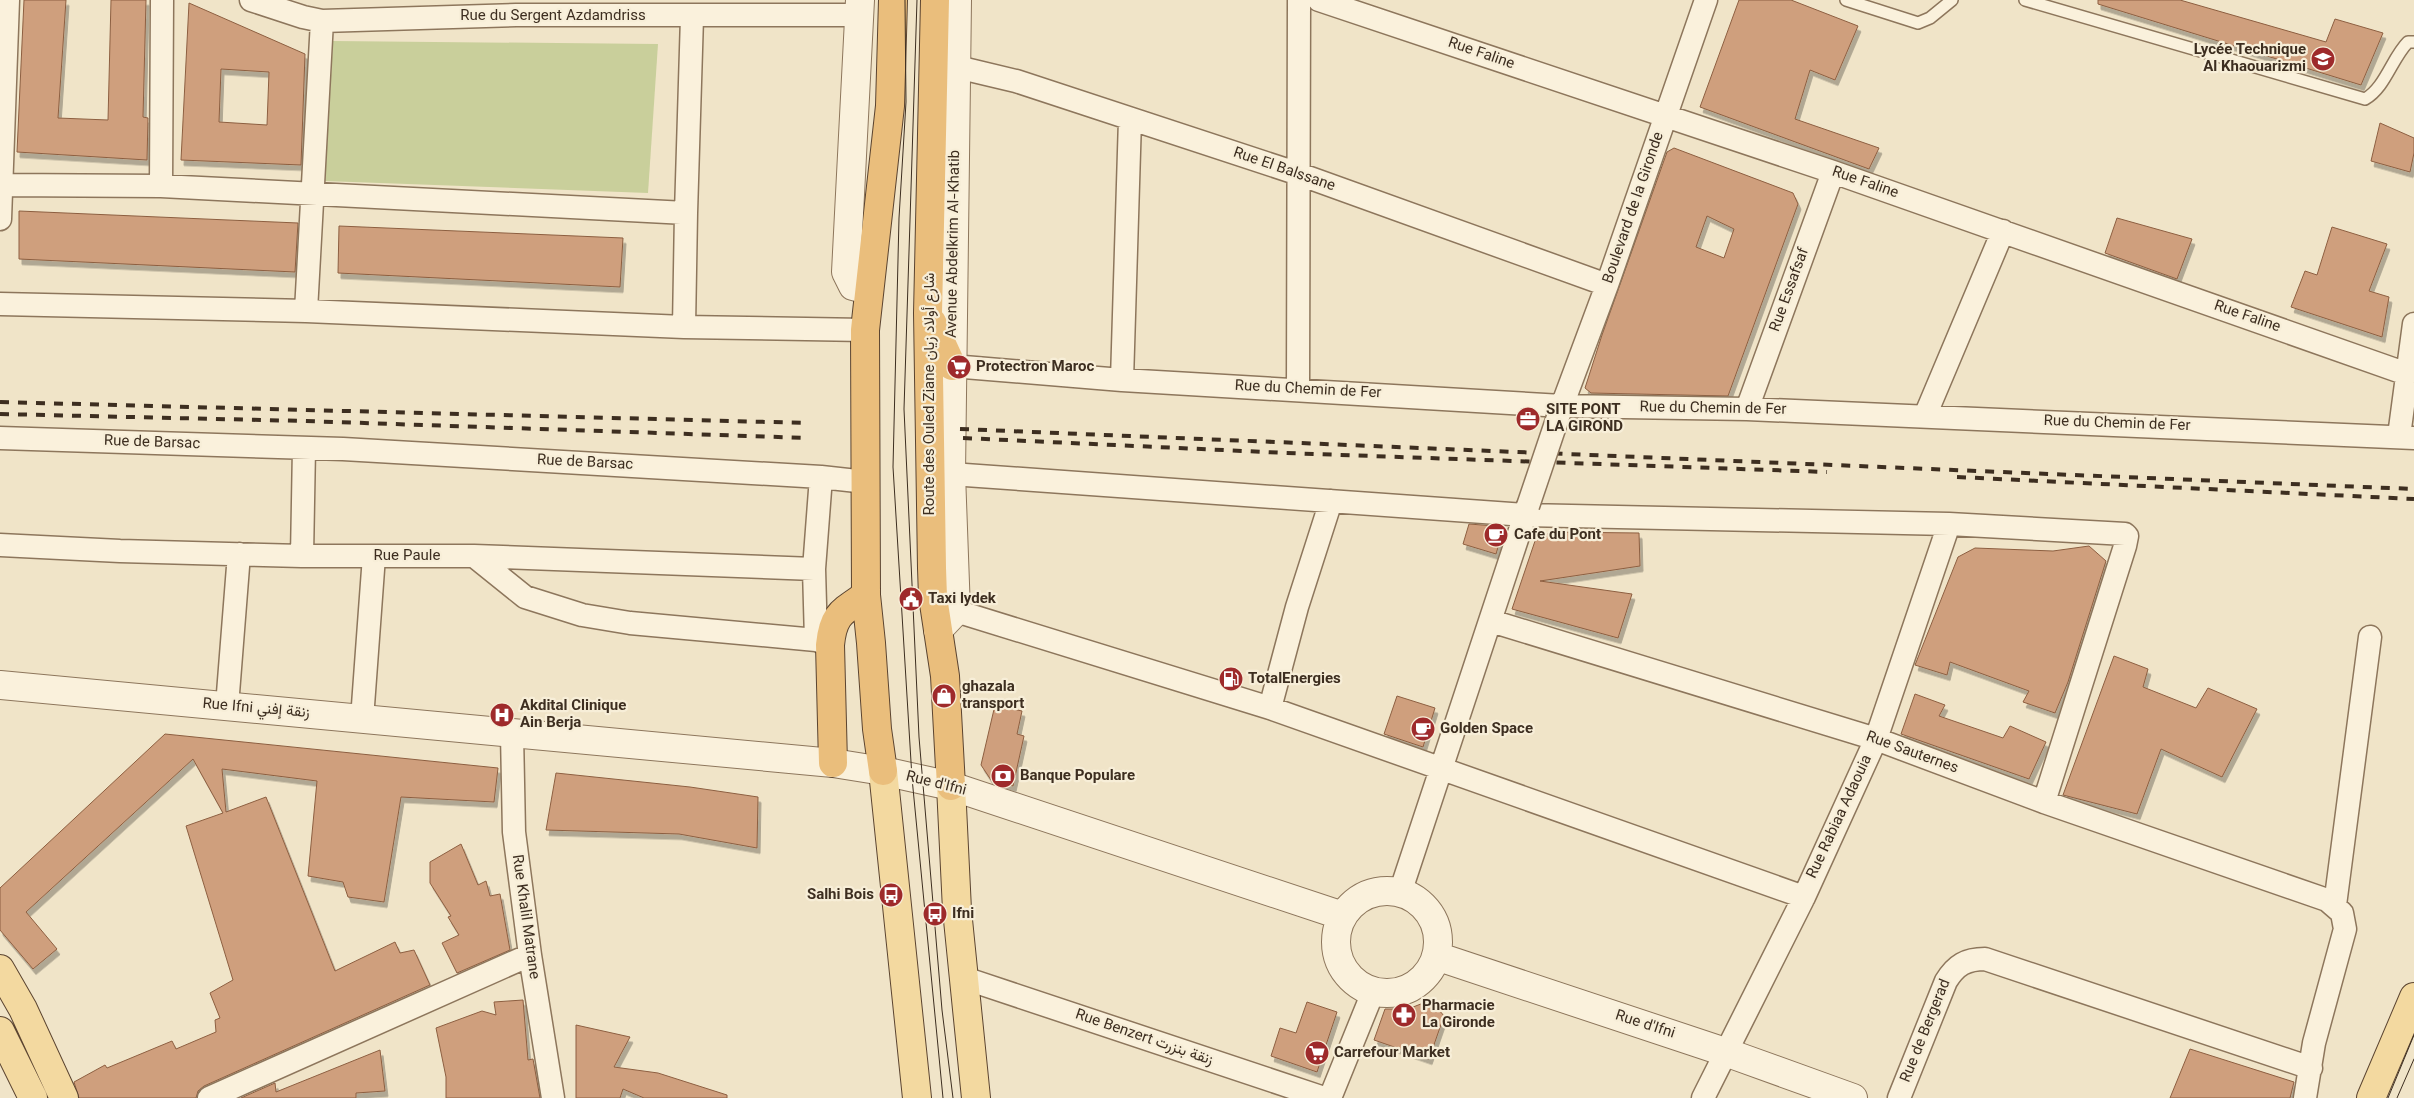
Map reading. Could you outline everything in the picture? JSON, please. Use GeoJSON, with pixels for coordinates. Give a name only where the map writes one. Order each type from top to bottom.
{"type":"FeatureCollection","features":[{"type":"Feature","properties":{"kind":"highway"},"geometry":{"type":"LineString","coordinates":[[883,771],[877,729],[866,595],[865,330],[890,106],[893,0]]}},
{"type":"Feature","properties":{"kind":"highway","name":"Route des Ouled Ziane شارع أولاد زيان"},"geometry":{"type":"LineString","coordinates":[[935,0],[928,312],[932,568],[944,676],[951,786]]}},
{"type":"Feature","properties":{"kind":"highway"},"geometry":{"type":"LineString","coordinates":[[928,312],[952,366]]}},
{"type":"Feature","properties":{"kind":"highway"},"geometry":{"type":"LineString","coordinates":[[833,763],[823,642],[834,621],[842,612],[866,595]]}},
{"type":"Feature","properties":{"kind":"main road"},"geometry":{"type":"LineString","coordinates":[[883,771],[917,1098]]}},
{"type":"Feature","properties":{"kind":"main road"},"geometry":{"type":"LineString","coordinates":[[951,786],[957,910],[976,1098]]}},
{"type":"Feature","properties":{"kind":"main road"},"geometry":{"type":"LineString","coordinates":[[0,969],[23,1010],[64,1098]]}},
{"type":"Feature","properties":{"kind":"main road"},"geometry":{"type":"LineString","coordinates":[[2371,1098],[2414,997]]}},
{"type":"Feature","properties":{"kind":"main road"},"geometry":{"type":"LineString","coordinates":[[0,1031],[33,1098]]}},
{"type":"Feature","properties":{"kind":"street"},"geometry":{"type":"LineString","coordinates":[[0,219],[8,0]]}},
{"type":"Feature","properties":{"kind":"street"},"geometry":{"type":"LineString","coordinates":[[161,186],[162,0]]}},
{"type":"Feature","properties":{"kind":"street","name":"Rue du Sergent Azdamdriss"},"geometry":{"type":"LineString","coordinates":[[251,0],[303,17],[515,7],[692,17],[859,8]]}},
{"type":"Feature","properties":{"kind":"street","name":"Avenue Abdelkrim Al-Khatib"},"geometry":{"type":"LineString","coordinates":[[956,611],[951,474],[957,0]]}},
{"type":"Feature","properties":{"kind":"street"},"geometry":{"type":"LineString","coordinates":[[1298,389],[1299,0]]}},
{"type":"Feature","properties":{"kind":"street","name":"Rue Faline"},"geometry":{"type":"LineString","coordinates":[[1319,0],[1833,172],[2407,374]]}},
{"type":"Feature","properties":{"kind":"street","name":"Boulevard de la Gironde"},"geometry":{"type":"LineString","coordinates":[[1527,510],[1706,0]]}},
{"type":"Feature","properties":{"kind":"street"},"geometry":{"type":"LineString","coordinates":[[859,8],[846,272],[853,286],[868,290]]}},
{"type":"Feature","properties":{"kind":"street"},"geometry":{"type":"LineString","coordinates":[[306,311],[312,193],[336,14]]}},
{"type":"Feature","properties":{"kind":"street"},"geometry":{"type":"LineString","coordinates":[[684,327],[692,17]]}},
{"type":"Feature","properties":{"kind":"street","name":"Rue El Balssane"},"geometry":{"type":"LineString","coordinates":[[957,67],[1016,81],[1299,174],[1607,285]]}},
{"type":"Feature","properties":{"kind":"street"},"geometry":{"type":"LineString","coordinates":[[1122,380],[1130,119]]}},
{"type":"Feature","properties":{"kind":"street","name":"Rue Essafsaf"},"geometry":{"type":"LineString","coordinates":[[1747,409],[1833,172]]}},
{"type":"Feature","properties":{"kind":"street"},"geometry":{"type":"LineString","coordinates":[[2,185],[161,186],[686,213]]}},
{"type":"Feature","properties":{"kind":"street"},"geometry":{"type":"LineString","coordinates":[[1925,416],[2003,231]]}},
{"type":"Feature","properties":{"kind":"street"},"geometry":{"type":"LineString","coordinates":[[0,304],[306,311],[684,327],[865,330]]}},
{"type":"Feature","properties":{"kind":"street"},"geometry":{"type":"LineString","coordinates":[[2407,437],[2407,374],[2414,324]]}},
{"type":"Feature","properties":{"kind":"street","name":"Rue du Chemin de Fer"},"geometry":{"type":"LineString","coordinates":[[952,366],[1122,380],[1298,389],[1561,410],[1747,409],[2407,437]]}},
{"type":"Feature","properties":{"kind":"street","name":"Rue de Barsac"},"geometry":{"type":"LineString","coordinates":[[0,438],[304,448],[866,482]]}},
{"type":"Feature","properties":{"kind":"street"},"geometry":{"type":"LineString","coordinates":[[302,556],[304,448]]}},
{"type":"Feature","properties":{"kind":"street"},"geometry":{"type":"LineString","coordinates":[[951,474],[1332,501],[1527,510],[1948,524],[2125,534],[2128,536],[2044,802]]}},
{"type":"Feature","properties":{"kind":"street"},"geometry":{"type":"LineString","coordinates":[[474,556],[525,597],[582,615],[640,624],[823,642],[814,569],[821,478]]}},
{"type":"Feature","properties":{"kind":"street"},"geometry":{"type":"LineString","coordinates":[[1270,708],[1297,607],[1332,501]]}},
{"type":"Feature","properties":{"kind":"street"},"geometry":{"type":"LineString","coordinates":[[1400,893],[1440,767],[1527,510]]}},
{"type":"Feature","properties":{"kind":"street","name":"Rue Rabiaa Adaouia"},"geometry":{"type":"LineString","coordinates":[[1703,1098],[1728,1053],[1804,896],[1876,739],[1948,524]]}},
{"type":"Feature","properties":{"kind":"street","name":"Rue Paule"},"geometry":{"type":"LineString","coordinates":[[0,545],[302,556],[474,556],[814,569]]}},
{"type":"Feature","properties":{"kind":"street"},"geometry":{"type":"LineString","coordinates":[[226,706],[239,554]]}},
{"type":"Feature","properties":{"kind":"street"},"geometry":{"type":"LineString","coordinates":[[362,719],[374,556]]}},
{"type":"Feature","properties":{"kind":"street"},"geometry":{"type":"LineString","coordinates":[[938,630],[956,611],[1270,708],[1804,896]]}},
{"type":"Feature","properties":{"kind":"street","name":"Rue Sauternes"},"geometry":{"type":"LineString","coordinates":[[1491,620],[1876,739],[2044,802],[2331,903]]}},
{"type":"Feature","properties":{"kind":"street"},"geometry":{"type":"LineString","coordinates":[[2305,1098],[2314,1043],[2345,929],[2342,913],[2331,903],[2370,637]]}},
{"type":"Feature","properties":{"kind":"street","name":"Rue Ifni زنقة إفني"},"geometry":{"type":"LineString","coordinates":[[0,685],[512,734]]}},
{"type":"Feature","properties":{"kind":"street","name":"Rue d'Ifni"},"geometry":{"type":"LineString","coordinates":[[512,734],[833,763],[883,771],[951,786],[1343,916]]}},
{"type":"Feature","properties":{"kind":"street","name":"Rue Khalil Matrane"},"geometry":{"type":"LineString","coordinates":[[512,734],[514,832],[530,955],[553,1098]]}},
{"type":"Feature","properties":{"kind":"street"},"geometry":{"type":"LineString","coordinates":[[1384,891],[1400,893],[1412,898],[1431,917],[1438,942],[1436,956],[1431,968],[1423,979],[1412,987],[1393,993],[1373,992],[1350,978],[1342,967],[1337,955],[1336,942],[1343,916],[1353,903],[1368,895],[1384,891]]}},
{"type":"Feature","properties":{"kind":"street"},"geometry":{"type":"LineString","coordinates":[[208,1098],[530,955]]}},
{"type":"Feature","properties":{"kind":"street","name":"Rue d'Ifni"},"geometry":{"type":"LineString","coordinates":[[1436,956],[1728,1053],[1853,1098]]}},
{"type":"Feature","properties":{"kind":"street","name":"Rue de Bergerad"},"geometry":{"type":"LineString","coordinates":[[1899,1098],[1949,975],[1962,962],[1972,959],[1985,959],[2311,1068]]}},
{"type":"Feature","properties":{"kind":"street","name":"Rue Benzert زنقة بنزرت"},"geometry":{"type":"LineString","coordinates":[[964,978],[1324,1098]]}},
{"type":"Feature","properties":{"kind":"street"},"geometry":{"type":"LineString","coordinates":[[1330,1098],[1373,992]]}},
{"type":"Feature","properties":{"kind":"lane"},"geometry":{"type":"LineString","coordinates":[[1846,0],[1918,23],[1930,18],[1952,0]]}},
{"type":"Feature","properties":{"kind":"lane"},"geometry":{"type":"LineString","coordinates":[[2025,0],[2365,99],[2373,95],[2399,51],[2408,42],[2414,42]]}},
{"type":"Feature","properties":{"kind":"green space"},"geometry":{"type":"Polygon","coordinates":[[[333,41],[658,44],[648,193],[325,181],[333,41]]]}},
{"type":"Feature","properties":{"kind":"building"},"geometry":{"type":"Polygon","coordinates":[[[24,0],[66,0],[58,118],[108,120],[111,0],[146,0],[143,117],[148,118],[147,160],[17,152],[24,0]]]}},
{"type":"Feature","properties":{"kind":"building"},"geometry":{"type":"Polygon","coordinates":[[[1739,0],[1791,0],[1858,26],[1835,80],[1810,70],[1795,119],[1879,148],[1869,169],[1700,107],[1739,0]]]}},
{"type":"Feature","properties":{"kind":"building"},"geometry":{"type":"Polygon","coordinates":[[[2098,0],[2180,0],[2326,42],[2335,19],[2383,33],[2361,85],[2098,4],[2098,0]]]}},
{"type":"Feature","properties":{"kind":"building"},"geometry":{"type":"Polygon","coordinates":[[[189,3],[305,54],[301,165],[181,160],[189,3]],[[221,69],[219,122],[267,125],[269,72],[221,69]]]}},
{"type":"Feature","properties":{"kind":"building"},"geometry":{"type":"Polygon","coordinates":[[[2380,123],[2414,138],[2414,153],[2410,172],[2371,161],[2380,123]]]}},
{"type":"Feature","properties":{"kind":"building"},"geometry":{"type":"Polygon","coordinates":[[[1674,148],[1793,193],[1798,204],[1728,396],[1591,393],[1585,388],[1667,152],[1674,148]],[[1707,216],[1696,247],[1724,258],[1734,229],[1707,216]]]}},
{"type":"Feature","properties":{"kind":"building"},"geometry":{"type":"Polygon","coordinates":[[[19,211],[298,223],[295,272],[19,259],[19,211]]]}},
{"type":"Feature","properties":{"kind":"building"},"geometry":{"type":"Polygon","coordinates":[[[2117,218],[2192,239],[2177,279],[2105,253],[2117,218]]]}},
{"type":"Feature","properties":{"kind":"building"},"geometry":{"type":"Polygon","coordinates":[[[339,226],[623,238],[620,287],[338,273],[339,226]]]}},
{"type":"Feature","properties":{"kind":"building"},"geometry":{"type":"Polygon","coordinates":[[[2332,227],[2387,244],[2369,291],[2389,297],[2382,337],[2291,307],[2305,271],[2317,275],[2332,227]]]}},
{"type":"Feature","properties":{"kind":"building"},"geometry":{"type":"Polygon","coordinates":[[[1469,524],[1495,526],[1501,537],[1496,554],[1463,544],[1469,524]]]}},
{"type":"Feature","properties":{"kind":"building"},"geometry":{"type":"Polygon","coordinates":[[[1551,532],[1639,533],[1640,566],[1540,581],[1632,594],[1618,638],[1512,609],[1535,541],[1551,532]]]}},
{"type":"Feature","properties":{"kind":"building"},"geometry":{"type":"Polygon","coordinates":[[[2089,546],[2106,561],[2068,682],[2055,713],[2023,702],[2029,691],[1950,662],[1947,675],[1915,665],[1958,557],[1975,548],[2053,551],[2089,546]]]}},
{"type":"Feature","properties":{"kind":"building"},"geometry":{"type":"Polygon","coordinates":[[[2114,656],[2148,669],[2143,687],[2196,708],[2208,688],[2257,709],[2222,777],[2161,749],[2137,814],[2063,795],[2114,656]]]}},
{"type":"Feature","properties":{"kind":"building"},"geometry":{"type":"Polygon","coordinates":[[[1915,694],[1945,705],[1939,716],[2003,738],[2010,726],[2046,742],[2029,779],[1901,734],[1915,694]]]}},
{"type":"Feature","properties":{"kind":"building"},"geometry":{"type":"Polygon","coordinates":[[[1397,696],[1435,708],[1423,747],[1384,734],[1397,696]]]}},
{"type":"Feature","properties":{"kind":"building"},"geometry":{"type":"Polygon","coordinates":[[[995,705],[1022,711],[1017,734],[1024,736],[1013,786],[991,780],[981,765],[995,705]]]}},
{"type":"Feature","properties":{"kind":"building"},"geometry":{"type":"Polygon","coordinates":[[[165,734],[498,768],[494,802],[401,797],[384,902],[348,897],[343,882],[308,876],[317,781],[222,769],[226,812],[266,797],[335,971],[395,942],[400,953],[414,950],[430,985],[204,1086],[198,1091],[196,1098],[79,1098],[74,1082],[105,1065],[107,1068],[172,1041],[176,1049],[216,1032],[215,1020],[220,1018],[210,993],[233,980],[186,826],[223,813],[193,759],[26,912],[57,949],[33,969],[0,930],[0,888],[165,734]]]}},
{"type":"Feature","properties":{"kind":"building"},"geometry":{"type":"Polygon","coordinates":[[[556,773],[690,787],[758,797],[757,848],[679,834],[546,830],[556,773]]]}},
{"type":"Feature","properties":{"kind":"building"},"geometry":{"type":"Polygon","coordinates":[[[461,844],[478,885],[486,881],[490,896],[500,894],[510,950],[457,973],[442,943],[459,935],[448,917],[451,916],[430,883],[430,862],[461,844]]]}},
{"type":"Feature","properties":{"kind":"building"},"geometry":{"type":"Polygon","coordinates":[[[523,1000],[528,1060],[533,1059],[540,1098],[446,1098],[446,1077],[436,1028],[482,1011],[496,1015],[494,1002],[523,1000]]]}},
{"type":"Feature","properties":{"kind":"building"},"geometry":{"type":"Polygon","coordinates":[[[1431,1000],[1444,1016],[1429,1059],[1374,1040],[1385,1009],[1408,1009],[1431,1000]]]}},
{"type":"Feature","properties":{"kind":"building"},"geometry":{"type":"Polygon","coordinates":[[[1307,1002],[1337,1012],[1317,1072],[1271,1056],[1280,1028],[1296,1033],[1307,1002]]]}},
{"type":"Feature","properties":{"kind":"building"},"geometry":{"type":"Polygon","coordinates":[[[576,1025],[630,1037],[614,1067],[658,1073],[727,1095],[727,1098],[644,1098],[623,1089],[620,1098],[576,1098],[576,1025]]]}},
{"type":"Feature","properties":{"kind":"building"},"geometry":{"type":"Polygon","coordinates":[[[2190,1049],[2294,1082],[2290,1098],[2170,1098],[2190,1049]]]}},
{"type":"Feature","properties":{"kind":"building"},"geometry":{"type":"Polygon","coordinates":[[[380,1050],[385,1091],[356,1093],[356,1098],[241,1098],[275,1083],[276,1092],[380,1050]]]}},
{"type":"Feature","properties":{"kind":"tram line"},"geometry":{"type":"LineString","coordinates":[[905,0],[906,102],[899,218],[893,467],[912,778],[943,1098]]}},
{"type":"Feature","properties":{"kind":"tram line"},"geometry":{"type":"LineString","coordinates":[[917,0],[904,409],[919,737],[942,1010],[953,1098]]}},
{"type":"Feature","properties":{"kind":"tram line"},"geometry":{"type":"LineString","coordinates":[[2388,1098],[2414,1035]]}},
{"type":"Feature","properties":{"kind":"tram line"},"geometry":{"type":"LineString","coordinates":[[2397,1098],[2414,1059]]}},
{"type":"Feature","properties":{"kind":"railway"},"geometry":{"type":"LineString","coordinates":[[0,402],[808,423]]}},
{"type":"Feature","properties":{"kind":"railway"},"geometry":{"type":"LineString","coordinates":[[0,414],[305,421],[807,438]]}},
{"type":"Feature","properties":{"kind":"railway"},"geometry":{"type":"LineString","coordinates":[[960,429],[2414,489]]}},
{"type":"Feature","properties":{"kind":"railway"},"geometry":{"type":"LineString","coordinates":[[963,438],[1286,453],[1827,472]]}},
{"type":"Feature","properties":{"kind":"railway"},"geometry":{"type":"LineString","coordinates":[[1957,477],[2414,499]]}},
{"type":"Feature","properties":{"kind":"place","name":"Lycée Technique Al Khaouarizmi"},"geometry":{"type":"Point","coordinates":[2323,59]}},
{"type":"Feature","properties":{"kind":"place","name":"Protectron Maroc"},"geometry":{"type":"Point","coordinates":[959,367]}},
{"type":"Feature","properties":{"kind":"place","name":"SITE PONT LA GIROND"},"geometry":{"type":"Point","coordinates":[1528,419]}},
{"type":"Feature","properties":{"kind":"place","name":"Cafe du Pont"},"geometry":{"type":"Point","coordinates":[1496,535]}},
{"type":"Feature","properties":{"kind":"place","name":"Taxi lydek"},"geometry":{"type":"Point","coordinates":[911,599]}},
{"type":"Feature","properties":{"kind":"place","name":"TotalEnergies"},"geometry":{"type":"Point","coordinates":[1231,679]}},
{"type":"Feature","properties":{"kind":"place","name":"ghazala transport"},"geometry":{"type":"Point","coordinates":[944,696]}},
{"type":"Feature","properties":{"kind":"place","name":"Akdital Clinique Ain Berja"},"geometry":{"type":"Point","coordinates":[502,715]}},
{"type":"Feature","properties":{"kind":"place","name":"Golden Space"},"geometry":{"type":"Point","coordinates":[1423,729]}},
{"type":"Feature","properties":{"kind":"place","name":"Banque Populare"},"geometry":{"type":"Point","coordinates":[1003,776]}},
{"type":"Feature","properties":{"kind":"place","name":"Salhi Bois"},"geometry":{"type":"Point","coordinates":[891,895]}},
{"type":"Feature","properties":{"kind":"place","name":"Ifni"},"geometry":{"type":"Point","coordinates":[935,914]}},
{"type":"Feature","properties":{"kind":"place","name":"Pharmacie La Gironde"},"geometry":{"type":"Point","coordinates":[1404,1015]}},
{"type":"Feature","properties":{"kind":"place","name":"Carrefour Market"},"geometry":{"type":"Point","coordinates":[1317,1053]}}]}
